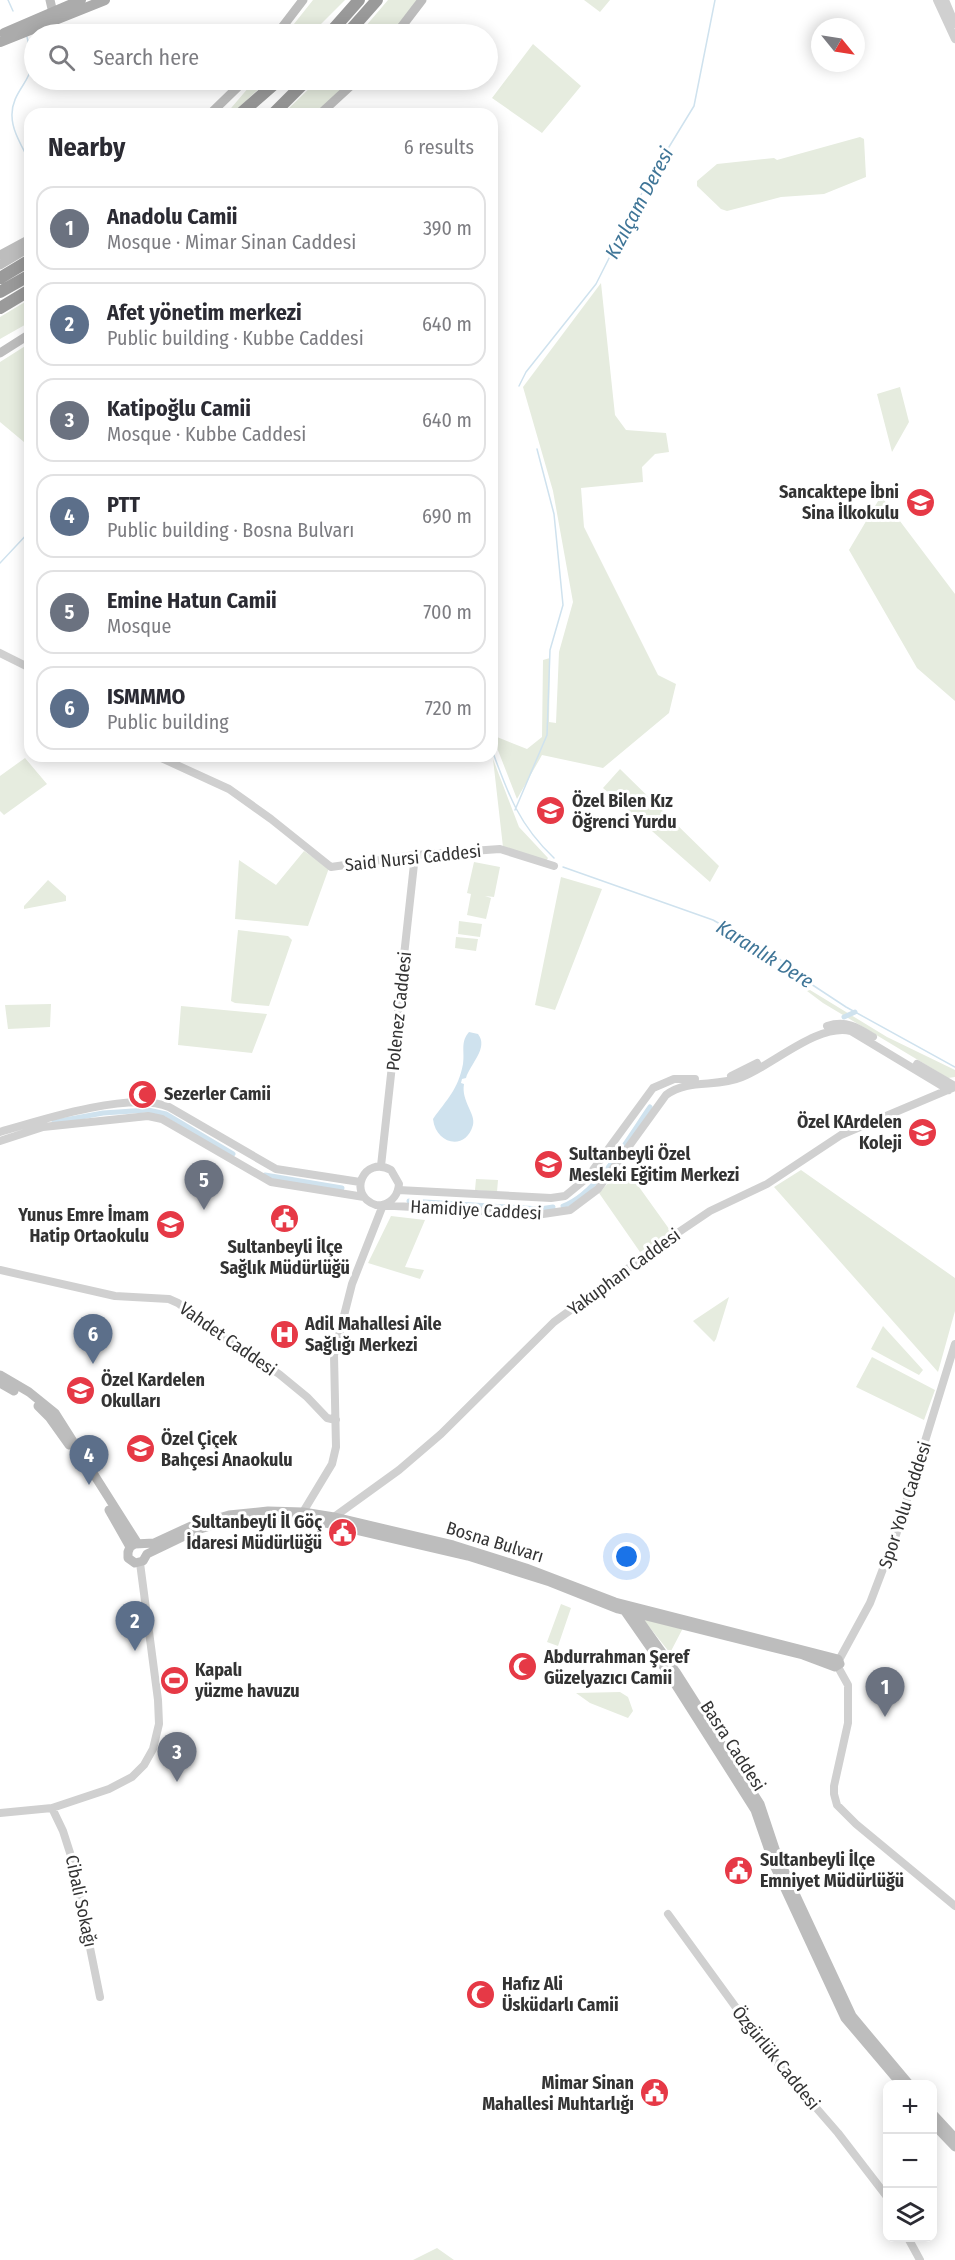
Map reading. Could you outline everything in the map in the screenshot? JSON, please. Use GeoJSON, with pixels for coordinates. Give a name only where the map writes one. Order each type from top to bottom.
{"type":"FeatureCollection","features":[{"type":"Feature","properties":{"kind":"highway"},"geometry":{"type":"LineString","coordinates":[[338,24],[359,0]]}},
{"type":"Feature","properties":{"kind":"highway"},"geometry":{"type":"LineString","coordinates":[[356,24],[377,0]]}},
{"type":"Feature","properties":{"kind":"highway"},"geometry":{"type":"LineString","coordinates":[[247,108],[268,90]]}},
{"type":"Feature","properties":{"kind":"highway"},"geometry":{"type":"LineString","coordinates":[[258,108],[277,90]]}},
{"type":"Feature","properties":{"kind":"highway"},"geometry":{"type":"LineString","coordinates":[[279,108],[297,90]]}},
{"type":"Feature","properties":{"kind":"highway"},"geometry":{"type":"LineString","coordinates":[[0,278],[24,264]]}},
{"type":"Feature","properties":{"kind":"highway"},"geometry":{"type":"LineString","coordinates":[[0,292],[24,278]]}},
{"type":"Feature","properties":{"kind":"highway"},"geometry":{"type":"LineString","coordinates":[[0,308],[24,294]]}},
{"type":"Feature","properties":{"kind":"main road"},"geometry":{"type":"LineString","coordinates":[[50,0],[55,17]]}},
{"type":"Feature","properties":{"kind":"main road"},"geometry":{"type":"LineString","coordinates":[[40,24],[81,0]]}},
{"type":"Feature","properties":{"kind":"main road"},"geometry":{"type":"LineString","coordinates":[[32,24],[105,0]]}},
{"type":"Feature","properties":{"kind":"main road"},"geometry":{"type":"LineString","coordinates":[[285,24],[303,0]]}},
{"type":"Feature","properties":{"kind":"main road"},"geometry":{"type":"LineString","coordinates":[[404,24],[422,0]]}},
{"type":"Feature","properties":{"kind":"main road"},"geometry":{"type":"LineString","coordinates":[[0,34],[24,27]]}},
{"type":"Feature","properties":{"kind":"main road"},"geometry":{"type":"LineString","coordinates":[[0,42],[24,31]]}},
{"type":"Feature","properties":{"kind":"main road"},"geometry":{"type":"LineString","coordinates":[[216,108],[235,90]]}},
{"type":"Feature","properties":{"kind":"main road"},"geometry":{"type":"LineString","coordinates":[[327,108],[346,90]]}},
{"type":"Feature","properties":{"kind":"main road"},"geometry":{"type":"LineString","coordinates":[[0,255],[24,242]]}},
{"type":"Feature","properties":{"kind":"main road"},"geometry":{"type":"LineString","coordinates":[[0,265],[24,251]]}},
{"type":"Feature","properties":{"kind":"main road"},"geometry":{"type":"LineString","coordinates":[[4,344],[24,332]]}},
{"type":"Feature","properties":{"kind":"main road"},"geometry":{"type":"LineString","coordinates":[[0,353],[24,338]]}},
{"type":"Feature","properties":{"kind":"main road"},"geometry":{"type":"LineString","coordinates":[[0,1375],[29,1392],[55,1413],[139,1548],[140,1563],[135,1563],[130,1560],[128,1552],[139,1548]]}},
{"type":"Feature","properties":{"kind":"main road"},"geometry":{"type":"LineString","coordinates":[[0,1383],[35,1403],[49,1417],[139,1548]]}},
{"type":"Feature","properties":{"kind":"main road","name":"Bosna Bulvarı"},"geometry":{"type":"LineString","coordinates":[[139,1548],[204,1521],[229,1515],[268,1511],[303,1512],[333,1517],[492,1556],[629,1609]]}},
{"type":"Feature","properties":{"kind":"main road","name":"Bosna Bulvarı"},"geometry":{"type":"LineString","coordinates":[[139,1548],[223,1522],[261,1517],[302,1519],[335,1524],[468,1556],[629,1609],[836,1663]]}},
{"type":"Feature","properties":{"kind":"main road","name":"Basra Caddesi"},"geometry":{"type":"LineString","coordinates":[[629,1609],[755,1810],[774,1865],[845,2018],[897,2080]]}},
{"type":"Feature","properties":{"kind":"main road","name":"Basra Caddesi"},"geometry":{"type":"LineString","coordinates":[[629,1609],[676,1672],[760,1804],[777,1855],[852,2016],[905,2080]]}},
{"type":"Feature","properties":{"kind":"main road"},"geometry":{"type":"LineString","coordinates":[[937,2118],[955,2138]]}},
{"type":"Feature","properties":{"kind":"main road"},"geometry":{"type":"LineString","coordinates":[[937,2127],[955,2147]]}},
{"type":"Feature","properties":{"kind":"street"},"geometry":{"type":"LineString","coordinates":[[937,0],[955,39]]}},
{"type":"Feature","properties":{"kind":"street"},"geometry":{"type":"LineString","coordinates":[[945,0],[955,24]]}},
{"type":"Feature","properties":{"kind":"street"},"geometry":{"type":"LineString","coordinates":[[0,652],[24,665]]}},
{"type":"Feature","properties":{"kind":"street","name":"Said Nursi Caddesi"},"geometry":{"type":"LineString","coordinates":[[170,762],[229,789],[331,867],[415,855],[500,849],[555,866]]}},
{"type":"Feature","properties":{"kind":"street","name":"Polenez Caddesi"},"geometry":{"type":"LineString","coordinates":[[381,1166],[415,855]]}},
{"type":"Feature","properties":{"kind":"street"},"geometry":{"type":"LineString","coordinates":[[398,1190],[554,1198],[565,1196],[592,1172],[653,1088],[674,1079],[716,1079],[734,1075],[826,1026],[838,1023],[859,1028],[953,1088]]}},
{"type":"Feature","properties":{"kind":"street","name":"Hamidiye Caddesi"},"geometry":{"type":"LineString","coordinates":[[383,1205],[543,1214],[561,1213],[578,1205],[598,1190],[666,1095],[676,1088],[688,1084],[722,1083],[744,1077],[830,1030],[840,1028],[851,1031],[953,1088]]}},
{"type":"Feature","properties":{"kind":"street","name":"Yakuphan Caddesi"},"geometry":{"type":"LineString","coordinates":[[333,1517],[399,1470],[441,1434],[554,1322],[682,1230],[710,1211],[767,1184],[841,1135],[953,1088]]}},
{"type":"Feature","properties":{"kind":"street"},"geometry":{"type":"LineString","coordinates":[[0,1132],[136,1102],[161,1104],[276,1169],[360,1182]]}},
{"type":"Feature","properties":{"kind":"street"},"geometry":{"type":"LineString","coordinates":[[0,1141],[48,1122],[135,1116],[156,1117],[271,1182],[364,1197]]}},
{"type":"Feature","properties":{"kind":"street"},"geometry":{"type":"LineString","coordinates":[[236,1164],[250,1156]]}},
{"type":"Feature","properties":{"kind":"street"},"geometry":{"type":"LineString","coordinates":[[381,1166],[395,1174],[398,1190],[393,1200],[383,1205],[370,1203],[364,1197],[360,1182],[366,1172],[381,1166]]}},
{"type":"Feature","properties":{"kind":"street"},"geometry":{"type":"LineString","coordinates":[[554,1198],[561,1213]]}},
{"type":"Feature","properties":{"kind":"street"},"geometry":{"type":"LineString","coordinates":[[303,1512],[332,1464],[336,1447],[334,1355],[352,1284],[383,1205]]}},
{"type":"Feature","properties":{"kind":"street","name":"Vahdet Caddesi"},"geometry":{"type":"LineString","coordinates":[[0,1270],[115,1296],[169,1299],[178,1303],[240,1349],[279,1374],[307,1397],[327,1418],[336,1420]]}},
{"type":"Feature","properties":{"kind":"street","name":"Spor Yolu Caddesi"},"geometry":{"type":"LineString","coordinates":[[836,1663],[870,1603],[897,1532],[955,1344]]}},
{"type":"Feature","properties":{"kind":"street"},"geometry":{"type":"LineString","coordinates":[[0,1813],[52,1808],[109,1789],[132,1777],[144,1765],[153,1749],[159,1724],[158,1700],[140,1563]]}},
{"type":"Feature","properties":{"kind":"street"},"geometry":{"type":"LineString","coordinates":[[836,1663],[848,1685],[848,1723],[834,1786],[837,1805],[856,1824],[955,1906]]}},
{"type":"Feature","properties":{"kind":"street","name":"Cibali Sokağı"},"geometry":{"type":"LineString","coordinates":[[52,1808],[66,1838],[72,1858],[100,1996]]}},
{"type":"Feature","properties":{"kind":"street","name":"Özgürlük Caddesi"},"geometry":{"type":"LineString","coordinates":[[668,1914],[772,2057],[838,2133],[883,2192]]}},
{"type":"Feature","properties":{"kind":"street"},"geometry":{"type":"LineString","coordinates":[[910,2242],[920,2260]]}},
{"type":"Feature","properties":{"kind":"shaded area"},"geometry":{"type":"Polygon","coordinates":[[[313,0],[345,0],[321,24],[294,24],[313,0]]]}},
{"type":"Feature","properties":{"kind":"shaded area"},"geometry":{"type":"Polygon","coordinates":[[[388,0],[417,0],[399,24],[368,24],[388,0]]]}},
{"type":"Feature","properties":{"kind":"shaded area"},"geometry":{"type":"Polygon","coordinates":[[[584,0],[610,0],[600,12],[584,0]]]}},
{"type":"Feature","properties":{"kind":"shaded area"},"geometry":{"type":"Polygon","coordinates":[[[533,44],[581,86],[542,133],[492,98],[533,44]]]}},
{"type":"Feature","properties":{"kind":"shaded area"},"geometry":{"type":"Polygon","coordinates":[[[246,90],[257,90],[238,108],[231,108],[246,90]]]}},
{"type":"Feature","properties":{"kind":"shaded area"},"geometry":{"type":"Polygon","coordinates":[[[308,90],[341,90],[321,108],[289,108],[308,90]]]}},
{"type":"Feature","properties":{"kind":"shaded area"},"geometry":{"type":"Polygon","coordinates":[[[860,137],[864,139],[866,177],[824,194],[781,197],[727,211],[721,209],[697,186],[697,181],[717,164],[774,158],[777,160],[860,137]]]}},
{"type":"Feature","properties":{"kind":"shaded area"},"geometry":{"type":"Polygon","coordinates":[[[601,283],[615,415],[626,430],[666,433],[669,452],[655,454],[642,467],[643,482],[581,488],[584,527],[658,675],[676,684],[669,713],[603,768],[542,755],[517,799],[498,750],[498,737],[527,749],[542,737],[543,660],[550,658],[549,722],[556,723],[559,652],[573,602],[553,491],[523,387],[601,283]]]}},
{"type":"Feature","properties":{"kind":"shaded area"},"geometry":{"type":"Polygon","coordinates":[[[24,303],[24,325],[0,339],[0,317],[24,303]]]}},
{"type":"Feature","properties":{"kind":"shaded area"},"geometry":{"type":"Polygon","coordinates":[[[24,347],[24,442],[0,422],[0,362],[24,347]]]}},
{"type":"Feature","properties":{"kind":"shaded area"},"geometry":{"type":"Polygon","coordinates":[[[900,387],[909,422],[892,452],[877,394],[900,387]]]}},
{"type":"Feature","properties":{"kind":"shaded area"},"geometry":{"type":"Polygon","coordinates":[[[881,496],[955,594],[955,701],[917,668],[849,550],[881,496]]]}},
{"type":"Feature","properties":{"kind":"shaded area"},"geometry":{"type":"Polygon","coordinates":[[[24,759],[24,762],[28,762],[47,784],[4,815],[0,811],[0,776],[24,759]]]}},
{"type":"Feature","properties":{"kind":"shaded area"},"geometry":{"type":"Polygon","coordinates":[[[493,762],[519,827],[548,858],[546,861],[503,847],[493,762]]]}},
{"type":"Feature","properties":{"kind":"shaded area"},"geometry":{"type":"Polygon","coordinates":[[[620,769],[719,866],[710,882],[603,788],[620,769]]]}},
{"type":"Feature","properties":{"kind":"shaded area"},"geometry":{"type":"Polygon","coordinates":[[[304,851],[329,868],[308,926],[235,919],[239,860],[276,885],[304,851]]]}},
{"type":"Feature","properties":{"kind":"shaded area"},"geometry":{"type":"Polygon","coordinates":[[[474,862],[500,867],[494,897],[485,896],[491,898],[486,919],[467,915],[471,894],[467,893],[474,862]]]}},
{"type":"Feature","properties":{"kind":"shaded area"},"geometry":{"type":"Polygon","coordinates":[[[561,877],[602,889],[555,1010],[535,1005],[561,877]]]}},
{"type":"Feature","properties":{"kind":"shaded area"},"geometry":{"type":"Polygon","coordinates":[[[48,880],[66,896],[66,901],[24,909],[24,906],[48,880]]]}},
{"type":"Feature","properties":{"kind":"shaded area"},"geometry":{"type":"Polygon","coordinates":[[[459,921],[482,924],[480,937],[458,934],[459,921]]]}},
{"type":"Feature","properties":{"kind":"shaded area"},"geometry":{"type":"Polygon","coordinates":[[[238,930],[288,936],[292,940],[269,1006],[231,1001],[238,930]]]}},
{"type":"Feature","properties":{"kind":"shaded area"},"geometry":{"type":"Polygon","coordinates":[[[456,937],[478,939],[476,951],[455,948],[456,937]]]}},
{"type":"Feature","properties":{"kind":"shaded area"},"geometry":{"type":"Polygon","coordinates":[[[810,990],[887,1037],[955,1070],[955,1077],[948,1078],[823,1003],[807,991],[810,990]]]}},
{"type":"Feature","properties":{"kind":"shaded area"},"geometry":{"type":"Polygon","coordinates":[[[51,1004],[50,1027],[8,1029],[5,1005],[51,1004]]]}},
{"type":"Feature","properties":{"kind":"shaded area"},"geometry":{"type":"Polygon","coordinates":[[[181,1006],[267,1014],[252,1053],[178,1045],[181,1006]]]}},
{"type":"Feature","properties":{"kind":"shaded area"},"geometry":{"type":"Polygon","coordinates":[[[624,1166],[672,1233],[640,1252],[599,1193],[624,1166]]]}},
{"type":"Feature","properties":{"kind":"shaded area"},"geometry":{"type":"Polygon","coordinates":[[[801,1170],[955,1278],[955,1311],[938,1372],[774,1187],[801,1170]]]}},
{"type":"Feature","properties":{"kind":"shaded area"},"geometry":{"type":"Polygon","coordinates":[[[476,1179],[498,1180],[497,1192],[475,1190],[476,1179]]]}},
{"type":"Feature","properties":{"kind":"shaded area"},"geometry":{"type":"Polygon","coordinates":[[[391,1216],[425,1220],[405,1267],[424,1270],[420,1279],[368,1263],[391,1216]]]}},
{"type":"Feature","properties":{"kind":"shaded area"},"geometry":{"type":"Polygon","coordinates":[[[729,1297],[716,1339],[714,1342],[693,1321],[729,1297]]]}},
{"type":"Feature","properties":{"kind":"shaded area"},"geometry":{"type":"Polygon","coordinates":[[[883,1326],[923,1370],[919,1375],[871,1349],[883,1326]]]}},
{"type":"Feature","properties":{"kind":"shaded area"},"geometry":{"type":"Polygon","coordinates":[[[872,1357],[935,1390],[924,1420],[856,1387],[872,1357]]]}},
{"type":"Feature","properties":{"kind":"shaded area"},"geometry":{"type":"Polygon","coordinates":[[[561,1604],[571,1608],[558,1646],[547,1642],[561,1604]]]}},
{"type":"Feature","properties":{"kind":"shaded area"},"geometry":{"type":"Polygon","coordinates":[[[643,1619],[683,1628],[670,1653],[643,1619]]]}},
{"type":"Feature","properties":{"kind":"shaded area"},"geometry":{"type":"Polygon","coordinates":[[[620,1692],[628,1697],[633,1711],[628,1718],[590,1703],[576,1693],[620,1692]]]}},
{"type":"Feature","properties":{"kind":"shaded area"},"geometry":{"type":"Polygon","coordinates":[[[437,2248],[454,2260],[413,2260],[437,2248]]]}},
{"type":"Feature","properties":{"kind":"water"},"geometry":{"type":"Polygon","coordinates":[[[469,1032],[478,1034],[481,1039],[478,1056],[461,1083],[464,1084],[473,1125],[464,1139],[451,1142],[440,1135],[433,1119],[458,1081],[463,1064],[464,1043],[469,1032]]]}},
{"type":"Feature","properties":{"kind":"waterway","name":"Karanlık Dere"},"geometry":{"type":"LineString","coordinates":[[8,0],[13,11]]}},
{"type":"Feature","properties":{"kind":"waterway","name":"Kızılçam Deresi"},"geometry":{"type":"LineString","coordinates":[[519,386],[526,372],[596,284],[647,183],[694,106],[715,0]]}},
{"type":"Feature","properties":{"kind":"waterway","name":"Karanlık Dere"},"geometry":{"type":"LineString","coordinates":[[24,84],[12,108],[16,134],[24,151]]}},
{"type":"Feature","properties":{"kind":"waterway","name":"Kızılçam Deresi"},"geometry":{"type":"LineString","coordinates":[[515,810],[547,735],[550,650],[563,605],[554,514],[537,449]]}},
{"type":"Feature","properties":{"kind":"waterway"},"geometry":{"type":"LineString","coordinates":[[0,563],[24,537]]}},
{"type":"Feature","properties":{"kind":"waterway","name":"Karanlık Dere"},"geometry":{"type":"LineString","coordinates":[[497,762],[509,795],[523,821],[554,858]]}},
{"type":"Feature","properties":{"kind":"waterway","name":"Karanlık Dere"},"geometry":{"type":"LineString","coordinates":[[563,867],[713,920],[772,953],[808,982],[846,1007],[955,1067]]}},
{"type":"Feature","properties":{"kind":"waterway"},"geometry":{"type":"LineString","coordinates":[[844,1017],[855,1012]]}},
{"type":"Feature","properties":{"kind":"waterway"},"geometry":{"type":"LineString","coordinates":[[563,1206],[576,1200],[600,1177],[650,1107]]}},
{"type":"Feature","properties":{"kind":"waterway"},"geometry":{"type":"LineString","coordinates":[[54,1122],[103,1113],[148,1110],[166,1114],[233,1154]]}},
{"type":"Feature","properties":{"kind":"waterway"},"geometry":{"type":"LineString","coordinates":[[265,1175],[342,1188]]}},
{"type":"Feature","properties":{"kind":"waterway"},"geometry":{"type":"LineString","coordinates":[[409,1201],[540,1209],[553,1207]]}},
{"type":"Feature","properties":{"kind":"place","name":"Sancaktepe İbni Sina İlkokulu"},"geometry":{"type":"Point","coordinates":[920,502]}},
{"type":"Feature","properties":{"kind":"place","name":"Özel Bilen Kız Öğrenci Yurdu"},"geometry":{"type":"Point","coordinates":[551,811]}},
{"type":"Feature","properties":{"kind":"place","name":"Sezerler Camii"},"geometry":{"type":"Point","coordinates":[143,1094]}},
{"type":"Feature","properties":{"kind":"place","name":"Özel KArdelen Koleji"},"geometry":{"type":"Point","coordinates":[923,1132]}},
{"type":"Feature","properties":{"kind":"place","name":"Sultanbeyli Özel Mesleki Eğitim Merkezi"},"geometry":{"type":"Point","coordinates":[548,1164]}},
{"type":"Feature","properties":{"kind":"place","name":"Emine Hatun Camii"},"geometry":{"type":"Point","coordinates":[204,1210]}},
{"type":"Feature","properties":{"kind":"place","name":"Sultanbeyli İlçe Sağlık Müdürlüğü"},"geometry":{"type":"Point","coordinates":[285,1218]}},
{"type":"Feature","properties":{"kind":"place","name":"Yunus Emre İmam Hatip Ortaokulu"},"geometry":{"type":"Point","coordinates":[170,1225]}},
{"type":"Feature","properties":{"kind":"place","name":"Adil Mahallesi Aile Sağlığı Merkezi"},"geometry":{"type":"Point","coordinates":[284,1334]}},
{"type":"Feature","properties":{"kind":"place","name":"ISMMMO"},"geometry":{"type":"Point","coordinates":[93,1364]}},
{"type":"Feature","properties":{"kind":"place","name":"Özel Kardelen Okulları"},"geometry":{"type":"Point","coordinates":[80,1390]}},
{"type":"Feature","properties":{"kind":"place","name":"Özel Çiçek Bahçesi Anaokulu"},"geometry":{"type":"Point","coordinates":[140,1449]}},
{"type":"Feature","properties":{"kind":"place","name":"PTT"},"geometry":{"type":"Point","coordinates":[89,1485]}},
{"type":"Feature","properties":{"kind":"place","name":"Sultanbeyli İl Göç İdaresi Müdürlüğü"},"geometry":{"type":"Point","coordinates":[343,1532]}},
{"type":"Feature","properties":{"kind":"place","name":"Afet yönetim merkezi"},"geometry":{"type":"Point","coordinates":[135,1651]}},
{"type":"Feature","properties":{"kind":"place","name":"Abdurrahman Şeref Güzelyazıcı Camii"},"geometry":{"type":"Point","coordinates":[523,1667]}},
{"type":"Feature","properties":{"kind":"place","name":"Kapalı yüzme havuzu"},"geometry":{"type":"Point","coordinates":[174,1680]}},
{"type":"Feature","properties":{"kind":"place","name":"Anadolu Camii"},"geometry":{"type":"Point","coordinates":[885,1717]}},
{"type":"Feature","properties":{"kind":"place","name":"Katipoğlu Camii"},"geometry":{"type":"Point","coordinates":[177,1782]}},
{"type":"Feature","properties":{"kind":"place","name":"Sultanbeyli İlçe Emniyet Müdürlüğü"},"geometry":{"type":"Point","coordinates":[739,1870]}},
{"type":"Feature","properties":{"kind":"place","name":"Hafız Ali Üsküdarlı Camii"},"geometry":{"type":"Point","coordinates":[481,1994]}},
{"type":"Feature","properties":{"kind":"place","name":"Mimar Sinan Mahallesi Muhtarlığı"},"geometry":{"type":"Point","coordinates":[655,2093]}}]}
